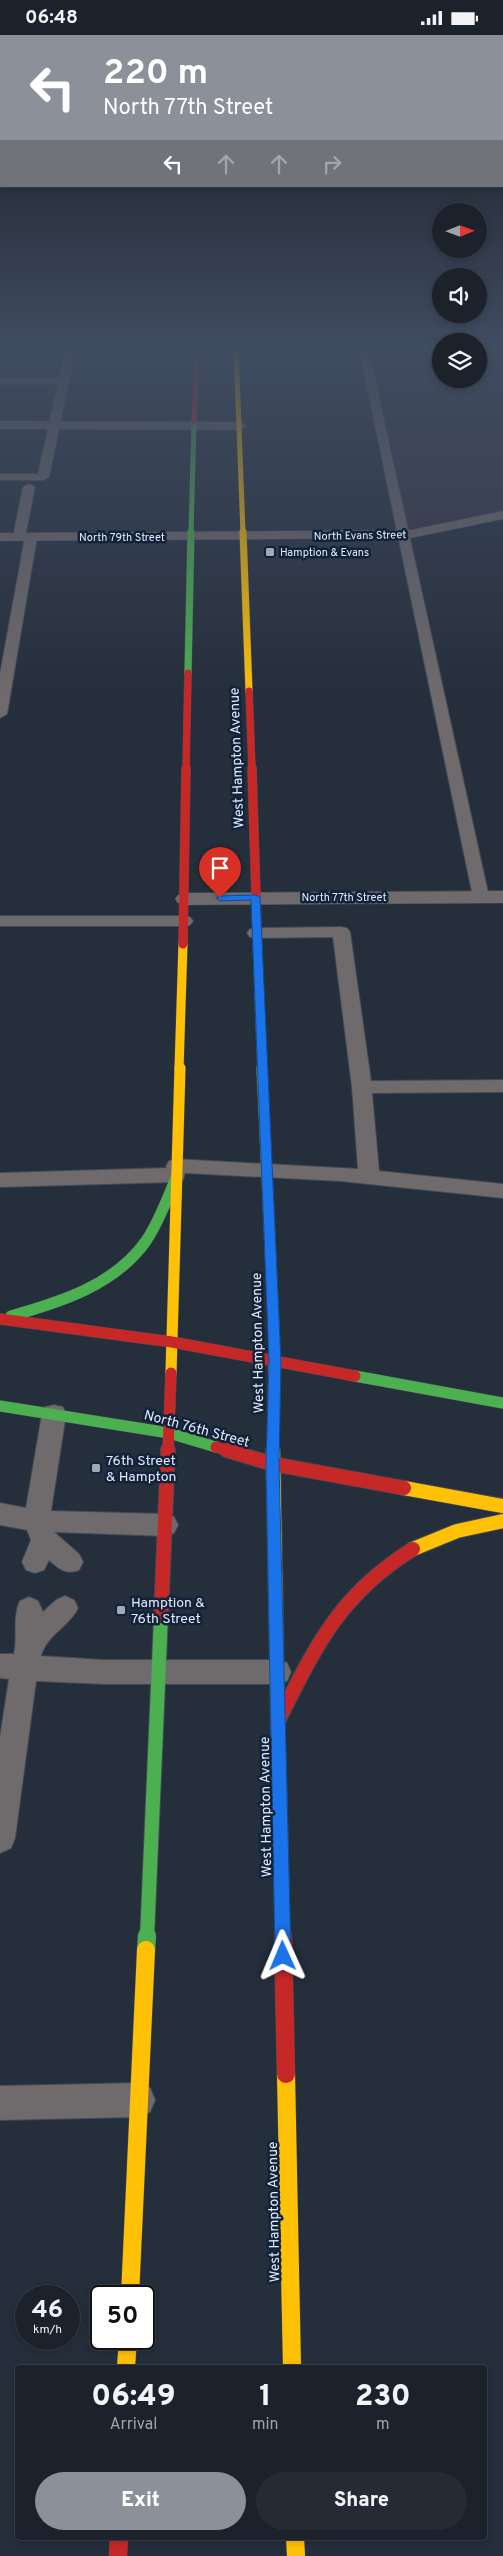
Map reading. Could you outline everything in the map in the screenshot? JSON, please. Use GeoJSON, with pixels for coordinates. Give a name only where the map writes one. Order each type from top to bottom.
{"type":"FeatureCollection","features":[{"type":"Feature","properties":{"kind":"main road"},"geometry":{"type":"LineString","coordinates":[[130,2285],[172,1342],[184,921],[193,466]]}},
{"type":"Feature","properties":{"kind":"main road","name":"West Hampton Avenue"},"geometry":{"type":"LineString","coordinates":[[242,466],[256,933],[275,1362],[273,1464],[292,2365]]}},
{"type":"Feature","properties":{"kind":"main road"},"geometry":{"type":"LineString","coordinates":[[0,1319],[63,1299],[125,1264],[140,1249],[155,1224],[176,1173]]}},
{"type":"Feature","properties":{"kind":"main road"},"geometry":{"type":"LineString","coordinates":[[0,1319],[172,1342],[503,1403]]}},
{"type":"Feature","properties":{"kind":"main road","name":"North 76th Street"},"geometry":{"type":"LineString","coordinates":[[0,1406],[168,1433],[273,1464],[503,1506]]}},
{"type":"Feature","properties":{"kind":"main road"},"geometry":{"type":"LineString","coordinates":[[278,1721],[323,1633],[343,1605],[374,1576],[411,1549],[441,1533],[479,1522],[503,1521]]}},
{"type":"Feature","properties":{"kind":"main road"},"geometry":{"type":"LineString","coordinates":[[126,2365],[127,2350]]}},
{"type":"Feature","properties":{"kind":"main road"},"geometry":{"type":"LineString","coordinates":[[118,2556],[119,2540]]}},
{"type":"Feature","properties":{"kind":"main road"},"geometry":{"type":"LineString","coordinates":[[295,2540],[296,2556]]}},
{"type":"Feature","properties":{"kind":"street","name":"North Evans Street"},"geometry":{"type":"LineString","coordinates":[[245,536],[402,534],[503,515]]}},
{"type":"Feature","properties":{"kind":"street","name":"North 79th Street"},"geometry":{"type":"LineString","coordinates":[[0,537],[245,536]]}},
{"type":"Feature","properties":{"kind":"street","name":"North 77th Street"},"geometry":{"type":"LineString","coordinates":[[184,899],[255,897],[503,897]]}},
{"type":"Feature","properties":{"kind":"lane"},"geometry":{"type":"LineString","coordinates":[[0,477],[43,477],[46,466]]}},
{"type":"Feature","properties":{"kind":"lane"},"geometry":{"type":"LineString","coordinates":[[388,466],[481,897]]}},
{"type":"Feature","properties":{"kind":"lane"},"geometry":{"type":"LineString","coordinates":[[0,714],[25,537],[29,487]]}},
{"type":"Feature","properties":{"kind":"lane"},"geometry":{"type":"LineString","coordinates":[[0,921],[184,921]]}},
{"type":"Feature","properties":{"kind":"lane"},"geometry":{"type":"LineString","coordinates":[[256,933],[341,932],[362,1087],[369,1175]]}},
{"type":"Feature","properties":{"kind":"lane"},"geometry":{"type":"LineString","coordinates":[[362,1087],[503,1086]]}},
{"type":"Feature","properties":{"kind":"lane"},"geometry":{"type":"LineString","coordinates":[[0,1180],[267,1168],[369,1175],[503,1191]]}},
{"type":"Feature","properties":{"kind":"lane"},"geometry":{"type":"LineString","coordinates":[[38,1541],[54,1414]]}},
{"type":"Feature","properties":{"kind":"lane"},"geometry":{"type":"LineString","coordinates":[[0,1514],[70,1562]]}},
{"type":"Feature","properties":{"kind":"lane"},"geometry":{"type":"LineString","coordinates":[[38,1541],[165,1525]]}},
{"type":"Feature","properties":{"kind":"lane"},"geometry":{"type":"LineString","coordinates":[[0,1837],[12,1667],[30,1640],[65,1608]]}},
{"type":"Feature","properties":{"kind":"lane"},"geometry":{"type":"LineString","coordinates":[[29,1609],[30,1640]]}},
{"type":"Feature","properties":{"kind":"lane"},"geometry":{"type":"LineString","coordinates":[[12,1667],[157,1673],[277,1672]]}},
{"type":"Feature","properties":{"kind":"lane"},"geometry":{"type":"LineString","coordinates":[[0,2103],[138,2100]]}},
{"type":"Feature","properties":{"kind":"shaded area"},"geometry":{"type":"Polygon","coordinates":[[[388,466],[503,466],[503,515],[402,534],[388,466]]]}},
{"type":"Feature","properties":{"kind":"traffic: fast"},"geometry":{"type":"LineString","coordinates":[[188,673],[193,466]]}},
{"type":"Feature","properties":{"kind":"traffic: fast"},"geometry":{"type":"LineString","coordinates":[[259,993],[274,1331]]}},
{"type":"Feature","properties":{"kind":"traffic: fast"},"geometry":{"type":"LineString","coordinates":[[11,1316],[49,1305],[86,1290],[103,1281],[119,1269],[134,1256],[146,1241],[159,1218],[176,1178]]}},
{"type":"Feature","properties":{"kind":"traffic: fast"},"geometry":{"type":"LineString","coordinates":[[355,1376],[503,1403]]}},
{"type":"Feature","properties":{"kind":"traffic: fast"},"geometry":{"type":"LineString","coordinates":[[0,1406],[169,1433],[216,1447]]}},
{"type":"Feature","properties":{"kind":"traffic: fast"},"geometry":{"type":"LineString","coordinates":[[146,1950],[161,1616]]}},
{"type":"Feature","properties":{"kind":"traffic: slow"},"geometry":{"type":"LineString","coordinates":[[240,466],[249,691]]}},
{"type":"Feature","properties":{"kind":"traffic: slow"},"geometry":{"type":"LineString","coordinates":[[171,1373],[183,944]]}},
{"type":"Feature","properties":{"kind":"traffic: slow"},"geometry":{"type":"LineString","coordinates":[[274,1331],[273,1509],[278,1733]]}},
{"type":"Feature","properties":{"kind":"traffic: slow"},"geometry":{"type":"LineString","coordinates":[[404,1488],[503,1506]]}},
{"type":"Feature","properties":{"kind":"traffic: slow"},"geometry":{"type":"LineString","coordinates":[[413,1549],[434,1538],[479,1525],[503,1521]]}},
{"type":"Feature","properties":{"kind":"traffic: slow"},"geometry":{"type":"LineString","coordinates":[[131,2285],[146,1950]]}},
{"type":"Feature","properties":{"kind":"traffic: slow"},"geometry":{"type":"LineString","coordinates":[[286,2074],[292,2365]]}},
{"type":"Feature","properties":{"kind":"traffic: slow"},"geometry":{"type":"LineString","coordinates":[[126,2365],[127,2350]]}},
{"type":"Feature","properties":{"kind":"traffic: slow"},"geometry":{"type":"LineString","coordinates":[[295,2540],[296,2556]]}},
{"type":"Feature","properties":{"kind":"traffic: jam"},"geometry":{"type":"LineString","coordinates":[[183,944],[188,673]]}},
{"type":"Feature","properties":{"kind":"traffic: jam"},"geometry":{"type":"LineString","coordinates":[[249,691],[259,993]]}},
{"type":"Feature","properties":{"kind":"traffic: jam"},"geometry":{"type":"LineString","coordinates":[[0,1319],[172,1342],[355,1376]]}},
{"type":"Feature","properties":{"kind":"traffic: jam"},"geometry":{"type":"LineString","coordinates":[[161,1616],[171,1373]]}},
{"type":"Feature","properties":{"kind":"traffic: jam"},"geometry":{"type":"LineString","coordinates":[[216,1447],[273,1464],[404,1488]]}},
{"type":"Feature","properties":{"kind":"traffic: jam"},"geometry":{"type":"LineString","coordinates":[[278,1721],[317,1646],[348,1602],[366,1583],[388,1565],[413,1549]]}},
{"type":"Feature","properties":{"kind":"traffic: jam"},"geometry":{"type":"LineString","coordinates":[[278,1733],[286,2074]]}},
{"type":"Feature","properties":{"kind":"traffic: jam"},"geometry":{"type":"LineString","coordinates":[[118,2556],[119,2540]]}},
{"type":"Feature","properties":{"kind":"place","name":"Hamption & Evans"},"geometry":{"type":"Point","coordinates":[270,552]}},
{"type":"Feature","properties":{"kind":"place","name":"76th Street & Hampton"},"geometry":{"type":"Point","coordinates":[96,1468]}},
{"type":"Feature","properties":{"kind":"place","name":"Hamption & 76th Street"},"geometry":{"type":"Point","coordinates":[121,1610]}},
{"type":"Feature","properties":{"kind":"route"},"geometry":{"type":"LineString","coordinates":[[220,898],[255,897],[275,1362],[273,1464],[283,1956]]}}]}
